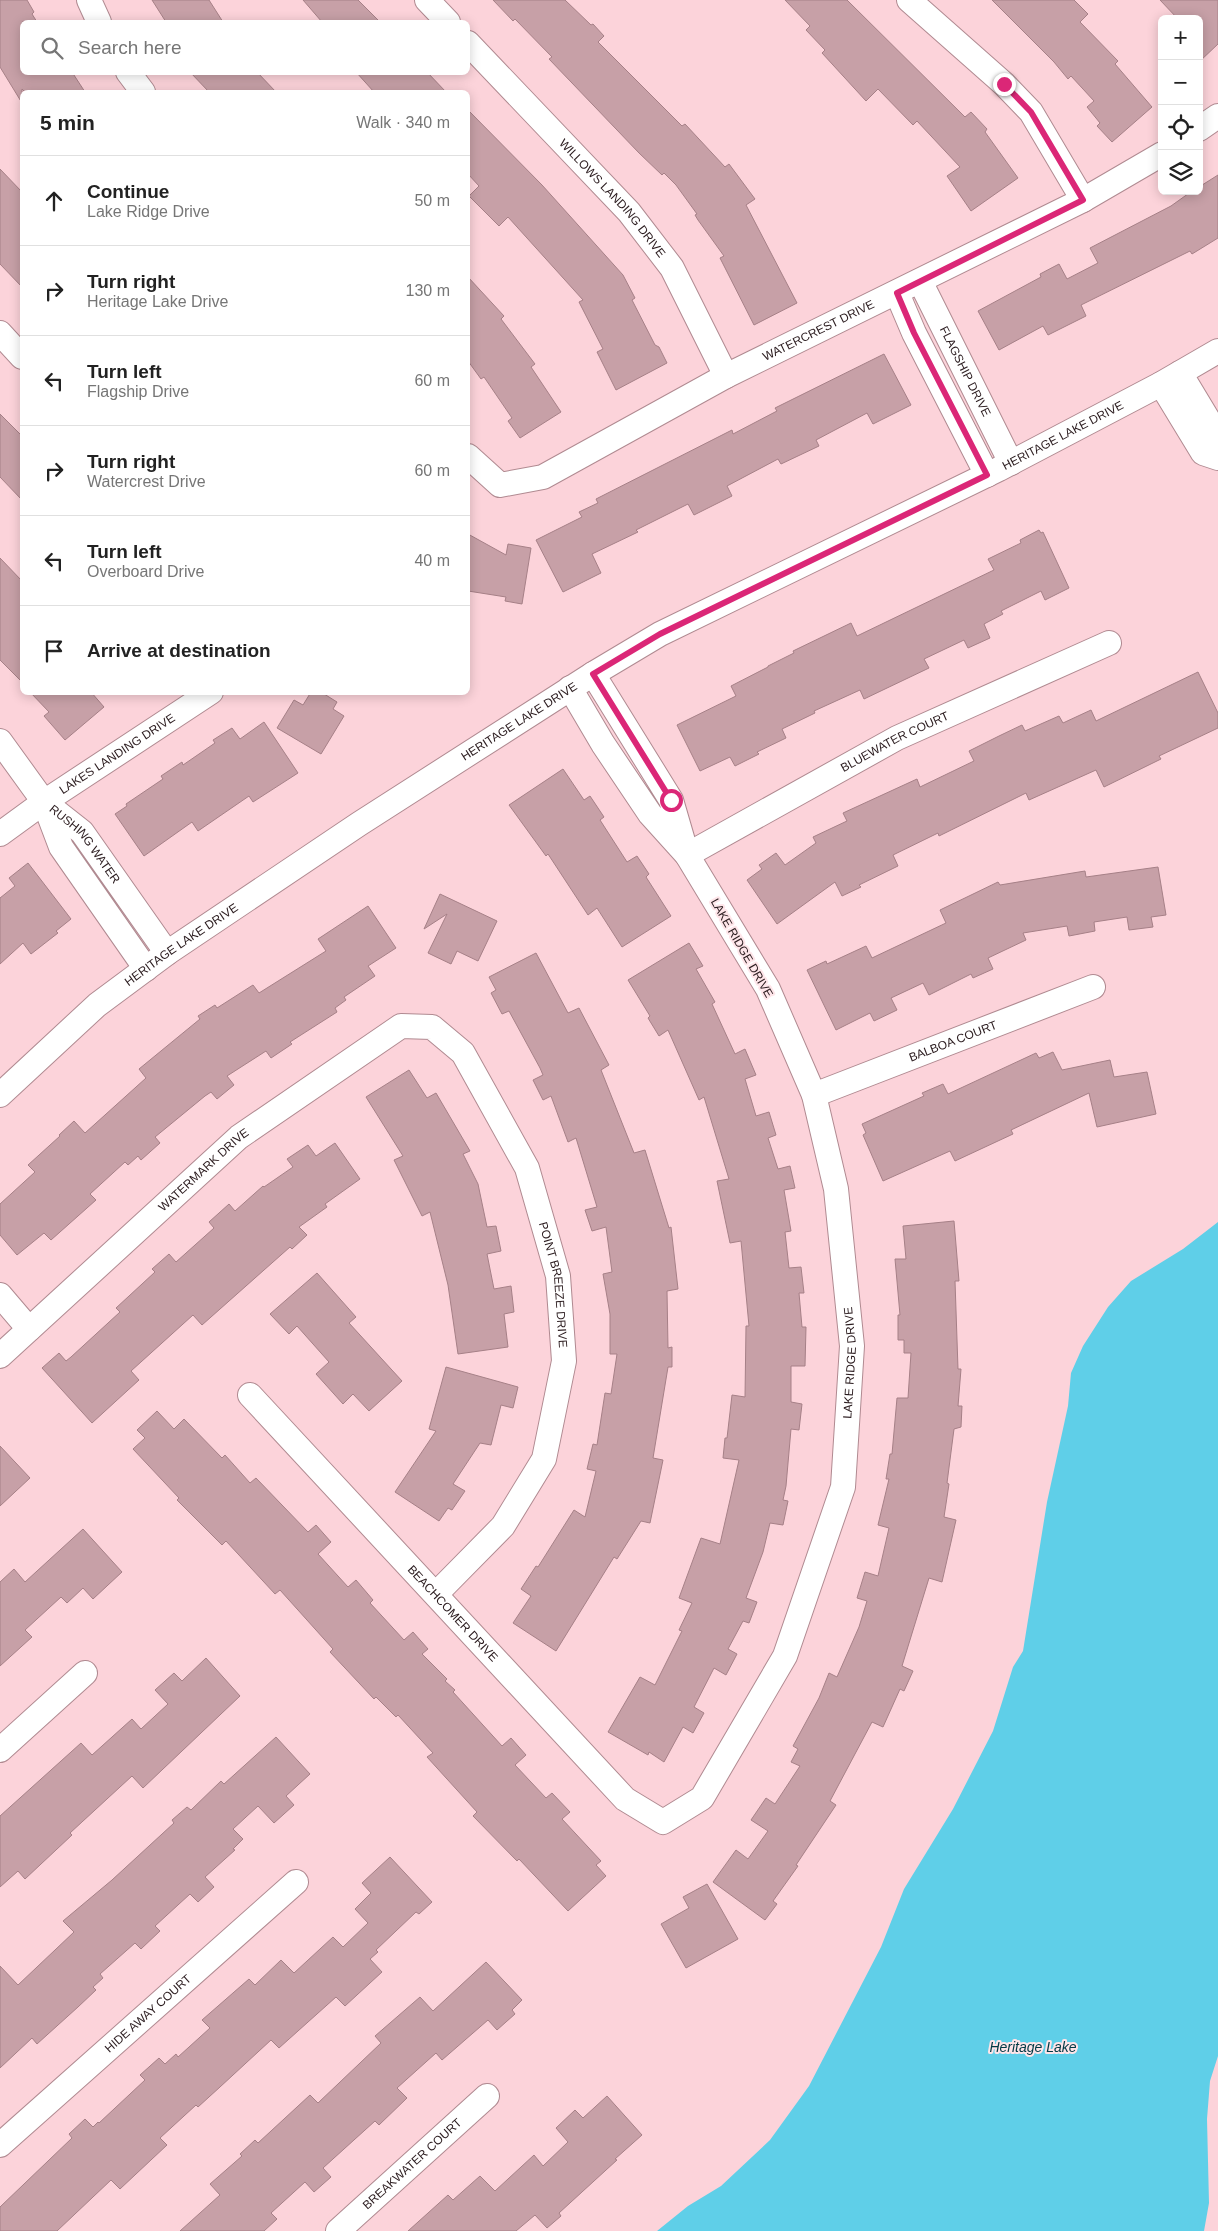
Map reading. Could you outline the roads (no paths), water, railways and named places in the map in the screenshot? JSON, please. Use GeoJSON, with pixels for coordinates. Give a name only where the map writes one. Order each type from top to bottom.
{"type":"FeatureCollection","features":[{"type":"Feature","properties":{"kind":"street"},"geometry":{"type":"LineString","coordinates":[[89,0],[98,20]]}},
{"type":"Feature","properties":{"kind":"street"},"geometry":{"type":"LineString","coordinates":[[427,0],[446,20]]}},
{"type":"Feature","properties":{"kind":"street"},"geometry":{"type":"LineString","coordinates":[[909,0],[1004,84],[1031,112],[1083,200]]}},
{"type":"Feature","properties":{"kind":"street","name":"WILLOWS LANDING DRIVE"},"geometry":{"type":"LineString","coordinates":[[470,45],[629,212],[672,268],[726,376]]}},
{"type":"Feature","properties":{"kind":"street"},"geometry":{"type":"LineString","coordinates":[[130,75],[142,90]]}},
{"type":"Feature","properties":{"kind":"street"},"geometry":{"type":"LineString","coordinates":[[1203,126],[1218,116]]}},
{"type":"Feature","properties":{"kind":"street","name":"WATERCREST DRIVE"},"geometry":{"type":"LineString","coordinates":[[470,458],[500,485],[543,477],[726,376],[1083,200],[1158,156]]}},
{"type":"Feature","properties":{"kind":"street","name":"FLAGSHIP DRIVE"},"geometry":{"type":"LineString","coordinates":[[920,281],[1011,463]]}},
{"type":"Feature","properties":{"kind":"street"},"geometry":{"type":"LineString","coordinates":[[897,293],[914,333],[987,475]]}},
{"type":"Feature","properties":{"kind":"street"},"geometry":{"type":"LineString","coordinates":[[0,333],[20,354]]}},
{"type":"Feature","properties":{"kind":"street","name":"HERITAGE LAKE DRIVE"},"geometry":{"type":"LineString","coordinates":[[0,1095],[97,1005],[167,954],[359,824],[570,688],[660,634],[1011,463],[1170,379],[1218,351]]}},
{"type":"Feature","properties":{"kind":"street"},"geometry":{"type":"LineString","coordinates":[[1170,379],[1218,436]]}},
{"type":"Feature","properties":{"kind":"street"},"geometry":{"type":"LineString","coordinates":[[1170,379],[1203,454],[1218,458]]}},
{"type":"Feature","properties":{"kind":"street","name":"BLUEWATER COURT"},"geometry":{"type":"LineString","coordinates":[[687,855],[897,738],[1110,643]]}},
{"type":"Feature","properties":{"kind":"street","name":"LAKE RIDGE DRIVE"},"geometry":{"type":"LineString","coordinates":[[593,674],[671,800],[687,855]]}},
{"type":"Feature","properties":{"kind":"street","name":"LAKE RIDGE DRIVE"},"geometry":{"type":"LineString","coordinates":[[570,688],[650,814],[687,855],[768,989],[814,1095],[836,1189],[852,1346],[843,1487],[785,1656],[702,1798],[663,1822]]}},
{"type":"Feature","properties":{"kind":"street","name":"LAKES LANDING DRIVE"},"geometry":{"type":"LineString","coordinates":[[0,834],[44,802],[206,695]]}},
{"type":"Feature","properties":{"kind":"street"},"geometry":{"type":"LineString","coordinates":[[0,741],[44,802]]}},
{"type":"Feature","properties":{"kind":"street","name":"RUSHING WATER"},"geometry":{"type":"LineString","coordinates":[[44,802],[82,832],[167,954]]}},
{"type":"Feature","properties":{"kind":"street","name":"RUSHING WATER"},"geometry":{"type":"LineString","coordinates":[[44,802],[61,847],[146,970]]}},
{"type":"Feature","properties":{"kind":"street","name":"BALBOA COURT"},"geometry":{"type":"LineString","coordinates":[[814,1095],[1093,988]]}},
{"type":"Feature","properties":{"kind":"street","name":"WATERMARK DRIVE"},"geometry":{"type":"LineString","coordinates":[[3,1346],[29,1329],[239,1137],[402,1026],[432,1027]]}},
{"type":"Feature","properties":{"kind":"street","name":"POINT BREEZE DRIVE"},"geometry":{"type":"LineString","coordinates":[[432,1027],[463,1053],[528,1168],[558,1276],[564,1361],[544,1459],[503,1526],[436,1594]]}},
{"type":"Feature","properties":{"kind":"street"},"geometry":{"type":"LineString","coordinates":[[0,1295],[29,1329]]}},
{"type":"Feature","properties":{"kind":"street","name":"BEACHCOMER DRIVE"},"geometry":{"type":"LineString","coordinates":[[250,1395],[625,1798],[663,1822]]}},
{"type":"Feature","properties":{"kind":"street"},"geometry":{"type":"LineString","coordinates":[[0,1750],[85,1673]]}},
{"type":"Feature","properties":{"kind":"street","name":"HIDE AWAY COURT"},"geometry":{"type":"LineString","coordinates":[[0,2145],[296,1882]]}},
{"type":"Feature","properties":{"kind":"street","name":"BREAKWATER COURT"},"geometry":{"type":"LineString","coordinates":[[338,2231],[487,2096]]}},
{"type":"Feature","properties":{"kind":"water","name":"Heritage Lake"},"geometry":{"type":"Polygon","coordinates":[[[1218,1222],[1218,2056],[1210,2081],[1207,2119],[1209,2203],[1204,2231],[657,2231],[688,2206],[721,2186],[770,2140],[809,2086],[881,1947],[904,1889],[953,1809],[993,1731],[1013,1667],[1023,1651],[1047,1502],[1068,1406],[1071,1373],[1083,1346],[1108,1307],[1131,1281],[1183,1249],[1218,1222]]]}}]}
